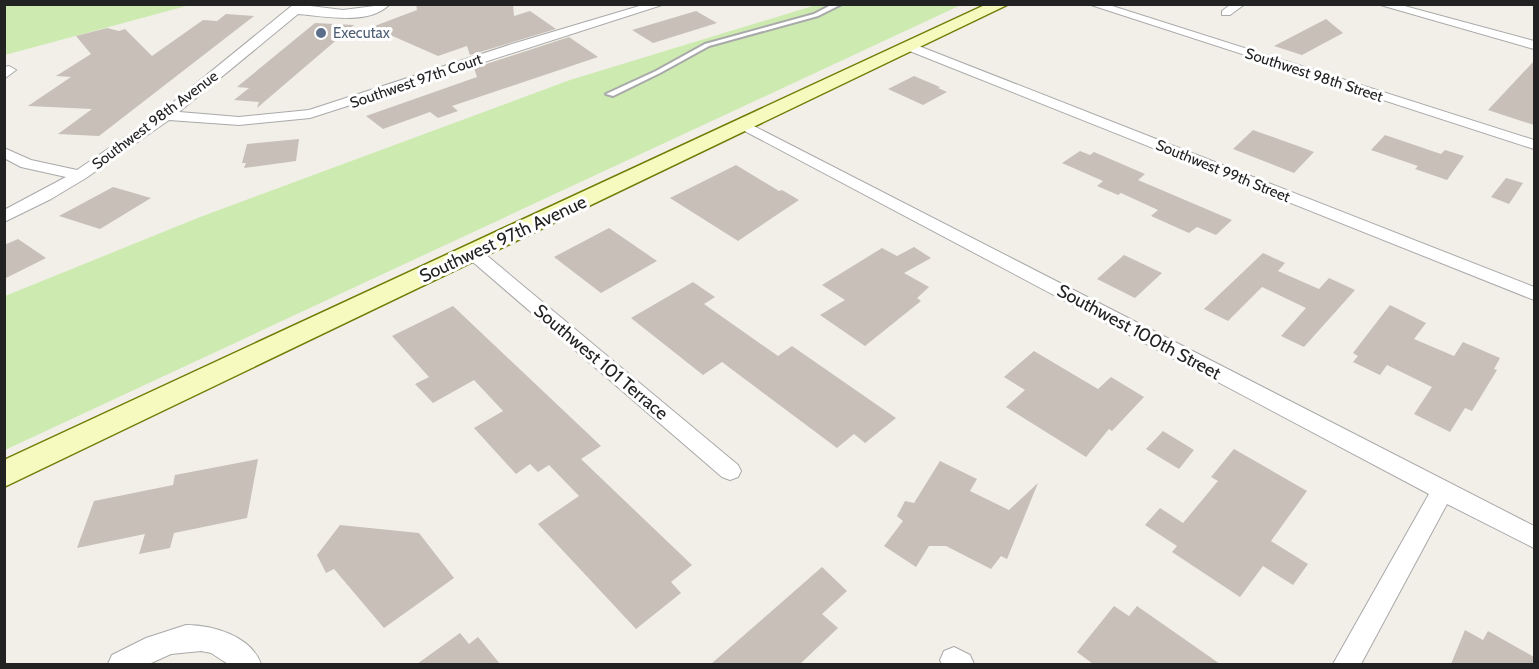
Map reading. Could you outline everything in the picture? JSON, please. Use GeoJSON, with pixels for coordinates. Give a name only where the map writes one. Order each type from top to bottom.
{"type":"FeatureCollection","features":[{"type":"Feature","properties":{"kind":"street","name":"Southwest 98th Avenue"},"geometry":{"type":"LineString","coordinates":[[4,218],[80,175],[166,115],[299,7],[365,13],[380,9],[385,4]]}},
{"type":"Feature","properties":{"kind":"street","name":"Southwest 97th Court"},"geometry":{"type":"LineString","coordinates":[[166,115],[239,121],[310,114],[516,47],[660,4]]}},
{"type":"Feature","properties":{"kind":"street","name":"Southwest 97th Avenue"},"geometry":{"type":"LineString","coordinates":[[4,474],[1000,4]]}},
{"type":"Feature","properties":{"kind":"street","name":"Southwest 98th Street"},"geometry":{"type":"LineString","coordinates":[[1093,4],[1534,145]]}},
{"type":"Feature","properties":{"kind":"street"},"geometry":{"type":"LineString","coordinates":[[1226,13],[1240,4]]}},
{"type":"Feature","properties":{"kind":"street"},"geometry":{"type":"LineString","coordinates":[[1382,4],[1534,45]]}},
{"type":"Feature","properties":{"kind":"street","name":"Southwest 99th Street"},"geometry":{"type":"LineString","coordinates":[[911,46],[1534,294]]}},
{"type":"Feature","properties":{"kind":"street","name":"Southwest 100th Street"},"geometry":{"type":"LineString","coordinates":[[744,125],[1534,538]]}},
{"type":"Feature","properties":{"kind":"street"},"geometry":{"type":"LineString","coordinates":[[4,152],[26,164],[80,175]]}},
{"type":"Feature","properties":{"kind":"street","name":"Southwest 101 Terrace"},"geometry":{"type":"LineString","coordinates":[[472,253],[730,471]]}},
{"type":"Feature","properties":{"kind":"street"},"geometry":{"type":"LineString","coordinates":[[1347,664],[1443,490]]}},
{"type":"Feature","properties":{"kind":"street"},"geometry":{"type":"LineString","coordinates":[[122,664],[168,643],[189,638],[206,638],[221,642],[247,664]]}},
{"type":"Feature","properties":{"kind":"lane"},"geometry":{"type":"LineString","coordinates":[[610,94],[647,78],[707,45],[816,15],[839,4]]}},
{"type":"Feature","properties":{"kind":"green space"},"geometry":{"type":"Polygon","coordinates":[[[190,5],[5,55],[5,6],[190,5]]]}},
{"type":"Feature","properties":{"kind":"green space"},"geometry":{"type":"Polygon","coordinates":[[[816,5],[961,5],[5,450],[5,296],[200,217],[570,80],[816,5]]]}},
{"type":"Feature","properties":{"kind":"building"},"geometry":{"type":"Polygon","coordinates":[[[416,4],[513,4],[514,16],[530,11],[556,29],[470,55],[467,46],[438,56],[372,27],[417,10],[416,4]]]}},
{"type":"Feature","properties":{"kind":"building"},"geometry":{"type":"Polygon","coordinates":[[[696,11],[717,23],[653,43],[632,30],[696,11]]]}},
{"type":"Feature","properties":{"kind":"building"},"geometry":{"type":"Polygon","coordinates":[[[226,14],[254,16],[99,136],[58,134],[92,109],[28,106],[71,77],[56,76],[91,54],[76,36],[107,28],[119,31],[125,29],[152,56],[203,20],[217,21],[226,14]]]}},
{"type":"Feature","properties":{"kind":"building"},"geometry":{"type":"Polygon","coordinates":[[[1326,19],[1343,33],[1302,55],[1274,46],[1326,19]]]}},
{"type":"Feature","properties":{"kind":"building"},"geometry":{"type":"Polygon","coordinates":[[[315,23],[354,25],[257,108],[259,102],[234,100],[249,88],[237,87],[315,23]]]}},
{"type":"Feature","properties":{"kind":"building"},"geometry":{"type":"Polygon","coordinates":[[[569,37],[598,57],[452,106],[458,111],[438,118],[430,112],[383,129],[366,116],[477,77],[474,68],[569,37]]]}},
{"type":"Feature","properties":{"kind":"building"},"geometry":{"type":"Polygon","coordinates":[[[1534,61],[1534,125],[1488,110],[1534,61]]]}},
{"type":"Feature","properties":{"kind":"building"},"geometry":{"type":"Polygon","coordinates":[[[914,76],[947,92],[923,105],[888,89],[914,76]]]}},
{"type":"Feature","properties":{"kind":"building"},"geometry":{"type":"Polygon","coordinates":[[[1253,130],[1314,152],[1294,173],[1233,149],[1253,130]]]}},
{"type":"Feature","properties":{"kind":"building"},"geometry":{"type":"Polygon","coordinates":[[[1385,135],[1441,154],[1445,150],[1464,156],[1447,180],[1415,169],[1418,166],[1371,150],[1385,135]]]}},
{"type":"Feature","properties":{"kind":"building"},"geometry":{"type":"Polygon","coordinates":[[[299,139],[296,161],[244,168],[246,163],[242,163],[247,144],[299,139]]]}},
{"type":"Feature","properties":{"kind":"building"},"geometry":{"type":"Polygon","coordinates":[[[1080,151],[1090,155],[1094,152],[1145,174],[1138,180],[1232,220],[1216,235],[1197,227],[1189,233],[1151,216],[1158,210],[1121,193],[1118,195],[1097,186],[1103,181],[1062,163],[1080,151]]]}},
{"type":"Feature","properties":{"kind":"building"},"geometry":{"type":"Polygon","coordinates":[[[736,165],[779,191],[782,190],[799,200],[738,241],[670,198],[736,165]]]}},
{"type":"Feature","properties":{"kind":"building"},"geometry":{"type":"Polygon","coordinates":[[[1506,178],[1523,183],[1509,204],[1491,197],[1506,178]]]}},
{"type":"Feature","properties":{"kind":"building"},"geometry":{"type":"Polygon","coordinates":[[[113,187],[151,198],[100,229],[59,216],[113,187]]]}},
{"type":"Feature","properties":{"kind":"building"},"geometry":{"type":"Polygon","coordinates":[[[609,228],[657,261],[601,293],[554,257],[609,228]]]}},
{"type":"Feature","properties":{"kind":"building"},"geometry":{"type":"Polygon","coordinates":[[[18,239],[46,258],[4,279],[4,245],[18,239]]]}},
{"type":"Feature","properties":{"kind":"building"},"geometry":{"type":"Polygon","coordinates":[[[914,247],[931,258],[904,273],[929,287],[917,298],[921,301],[865,346],[820,315],[845,300],[822,285],[882,248],[897,256],[914,247]]]}},
{"type":"Feature","properties":{"kind":"building"},"geometry":{"type":"Polygon","coordinates":[[[1263,253],[1285,263],[1278,271],[1319,289],[1329,278],[1355,290],[1304,347],[1281,336],[1306,308],[1262,287],[1228,321],[1204,309],[1263,253]]]}},
{"type":"Feature","properties":{"kind":"building"},"geometry":{"type":"Polygon","coordinates":[[[1124,255],[1162,273],[1135,298],[1097,279],[1124,255]]]}},
{"type":"Feature","properties":{"kind":"building"},"geometry":{"type":"Polygon","coordinates":[[[693,282],[715,297],[704,304],[778,356],[792,346],[896,418],[865,443],[854,434],[837,448],[722,362],[703,375],[631,318],[693,282]]]}},
{"type":"Feature","properties":{"kind":"building"},"geometry":{"type":"Polygon","coordinates":[[[1390,305],[1426,323],[1414,339],[1454,356],[1463,342],[1500,358],[1494,369],[1497,370],[1472,411],[1465,408],[1450,432],[1414,414],[1432,387],[1387,365],[1380,375],[1353,362],[1358,356],[1353,353],[1390,305]]]}},
{"type":"Feature","properties":{"kind":"building"},"geometry":{"type":"Polygon","coordinates":[[[453,306],[601,446],[581,459],[692,565],[671,582],[681,593],[636,629],[538,524],[579,496],[549,465],[538,472],[530,464],[516,474],[474,428],[503,411],[474,380],[433,403],[415,384],[429,377],[392,336],[453,306]]]}},
{"type":"Feature","properties":{"kind":"building"},"geometry":{"type":"Polygon","coordinates":[[[1034,351],[1098,389],[1111,377],[1144,397],[1112,431],[1109,429],[1086,457],[1006,407],[1025,390],[1004,377],[1034,351]]]}},
{"type":"Feature","properties":{"kind":"building"},"geometry":{"type":"Polygon","coordinates":[[[1163,431],[1194,450],[1179,469],[1146,449],[1163,431]]]}},
{"type":"Feature","properties":{"kind":"building"},"geometry":{"type":"Polygon","coordinates":[[[1234,449],[1307,491],[1271,541],[1308,564],[1293,585],[1263,566],[1240,597],[1172,552],[1177,546],[1145,525],[1160,508],[1183,523],[1218,481],[1211,477],[1234,449]]]}},
{"type":"Feature","properties":{"kind":"building"},"geometry":{"type":"Polygon","coordinates":[[[258,459],[247,518],[174,533],[170,548],[139,554],[145,534],[77,548],[94,501],[173,485],[175,475],[258,459]]]}},
{"type":"Feature","properties":{"kind":"building"},"geometry":{"type":"Polygon","coordinates":[[[940,461],[977,479],[970,491],[1009,510],[1038,483],[1007,559],[1001,556],[991,569],[946,546],[929,546],[916,567],[884,546],[903,521],[897,516],[905,501],[914,503],[940,461]]]}},
{"type":"Feature","properties":{"kind":"building"},"geometry":{"type":"Polygon","coordinates":[[[340,525],[419,533],[454,578],[384,628],[334,569],[326,573],[317,555],[340,525]]]}},
{"type":"Feature","properties":{"kind":"building"},"geometry":{"type":"Polygon","coordinates":[[[822,567],[847,591],[822,614],[838,628],[800,664],[711,664],[822,567]]]}},
{"type":"Feature","properties":{"kind":"building"},"geometry":{"type":"Polygon","coordinates":[[[1114,606],[1129,616],[1137,606],[1220,664],[1093,664],[1077,652],[1114,606]]]}},
{"type":"Feature","properties":{"kind":"building"},"geometry":{"type":"Polygon","coordinates":[[[1465,630],[1483,640],[1488,631],[1534,657],[1534,664],[1451,664],[1465,630]]]}},
{"type":"Feature","properties":{"kind":"building"},"geometry":{"type":"Polygon","coordinates":[[[460,633],[469,644],[478,637],[500,664],[417,664],[460,633]]]}},
{"type":"Feature","properties":{"kind":"place","name":"Executax"},"geometry":{"type":"Point","coordinates":[321,33]}}]}
